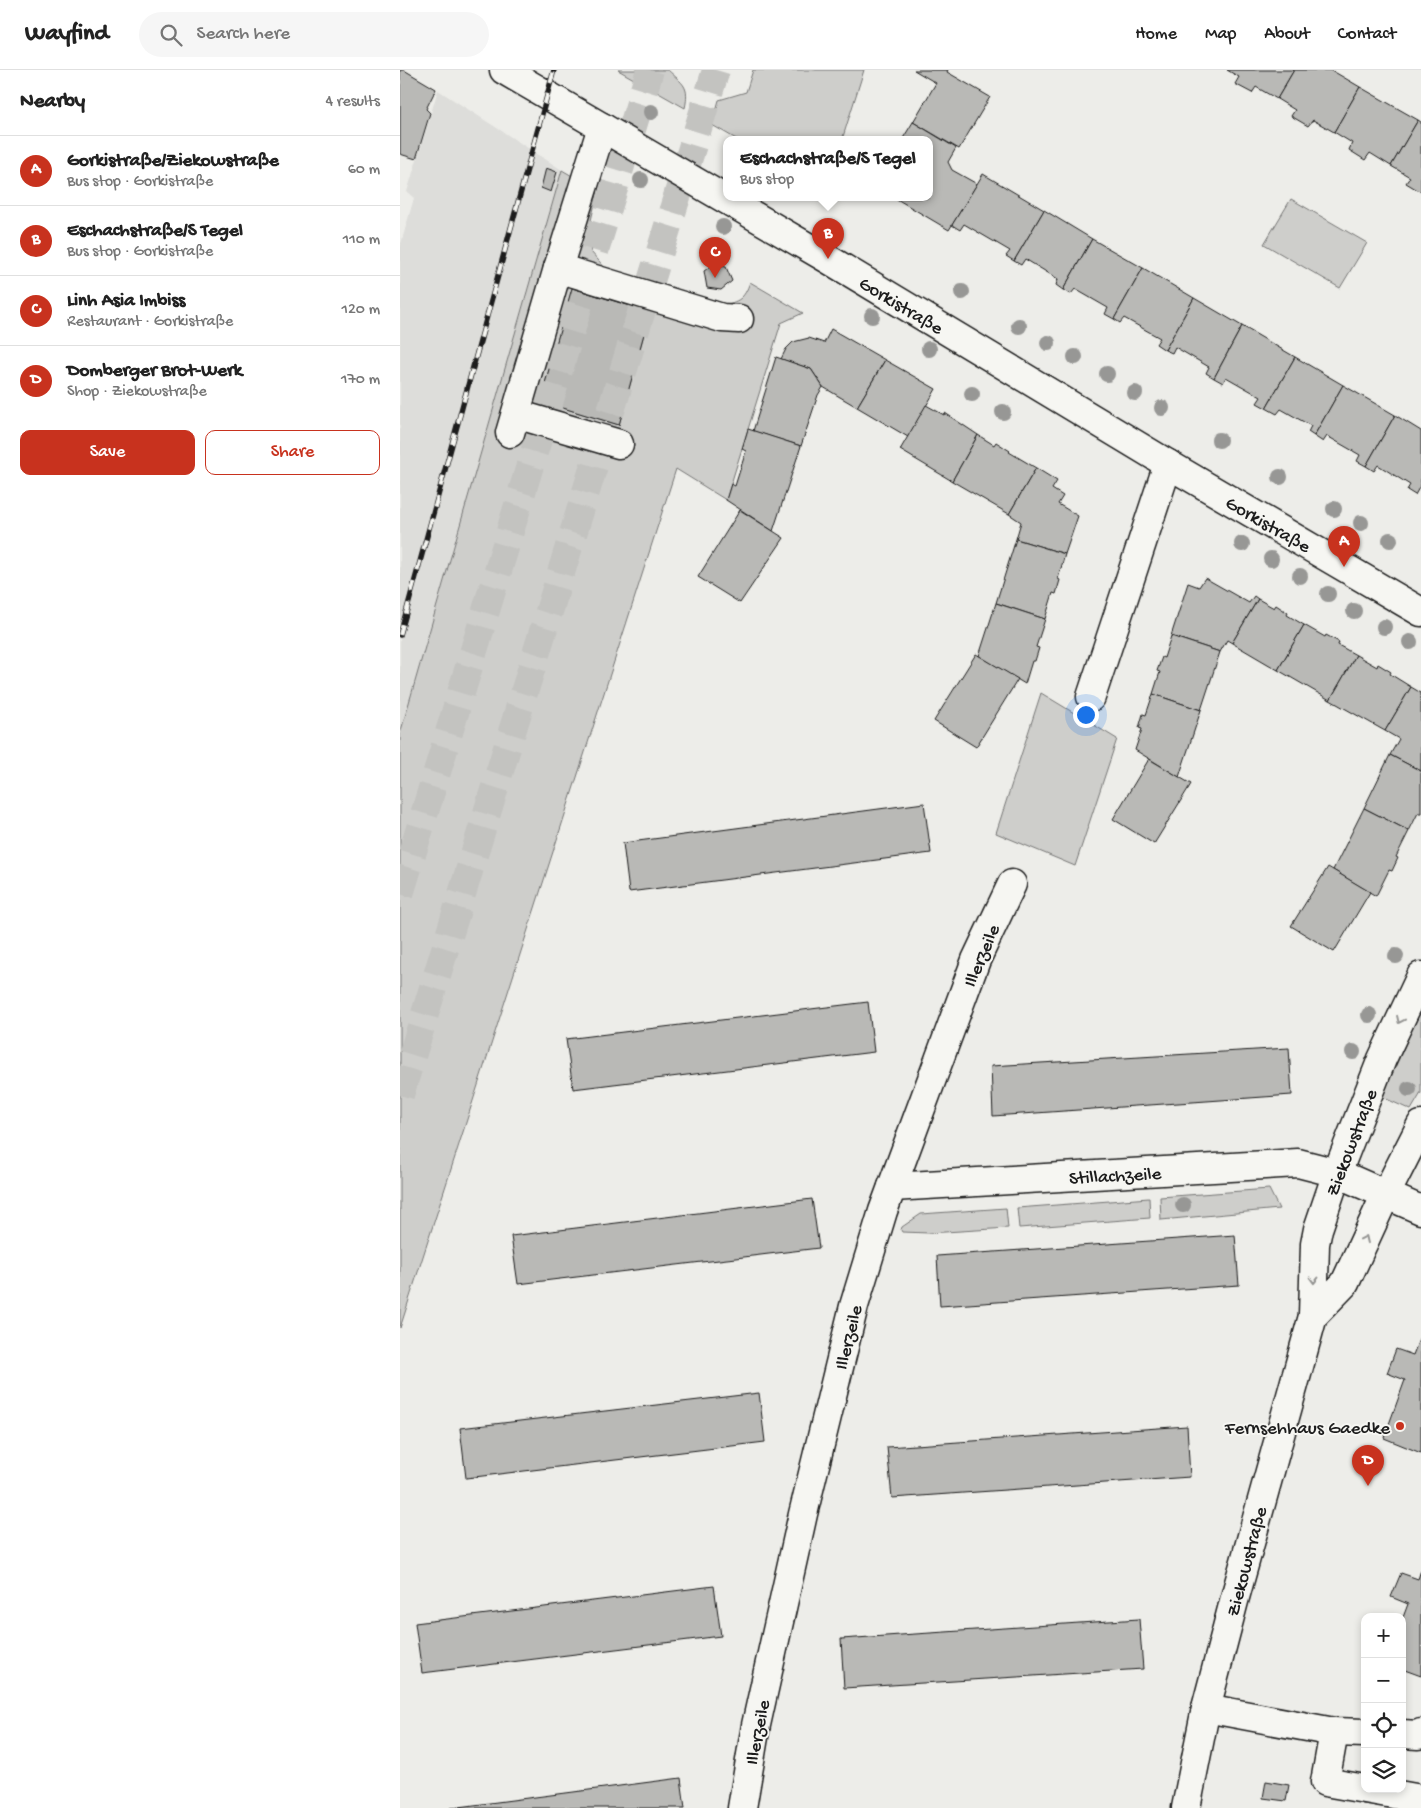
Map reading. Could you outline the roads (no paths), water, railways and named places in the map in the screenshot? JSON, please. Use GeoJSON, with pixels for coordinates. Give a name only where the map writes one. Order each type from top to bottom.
{"type":"FeatureCollection","features":[{"type":"Feature","properties":{"kind":"street","name":"Gorkistraße"},"geometry":{"type":"LineString","coordinates":[[504,70],[723,198]]}},
{"type":"Feature","properties":{"kind":"street"},"geometry":{"type":"LineString","coordinates":[[602,127],[558,268],[513,424],[619,444]]}},
{"type":"Feature","properties":{"kind":"street","name":"Gorkistraße"},"geometry":{"type":"LineString","coordinates":[[728,201],[979,349],[1168,464],[1421,612]]}},
{"type":"Feature","properties":{"kind":"street"},"geometry":{"type":"LineString","coordinates":[[558,268],[722,318],[739,319]]}},
{"type":"Feature","properties":{"kind":"street"},"geometry":{"type":"LineString","coordinates":[[1092,697],[1168,464]]}},
{"type":"Feature","properties":{"kind":"street","name":"Illerzeile"},"geometry":{"type":"LineString","coordinates":[[742,1808],[756,1725],[803,1514],[854,1306],[883,1211],[976,960],[1012,884]]}},
{"type":"Feature","properties":{"kind":"street","name":"Ziekowstraße"},"geometry":{"type":"LineString","coordinates":[[1186,1808],[1206,1708],[1264,1488],[1314,1316],[1315,1244],[1337,1173],[1382,1059],[1421,976]]}},
{"type":"Feature","properties":{"kind":"street","name":"Ziekowstraße"},"geometry":{"type":"LineString","coordinates":[[1314,1316],[1345,1283],[1386,1194],[1421,1125]]}},
{"type":"Feature","properties":{"kind":"street","name":"Stillachzeile"},"geometry":{"type":"LineString","coordinates":[[892,1187],[1298,1163],[1337,1173],[1421,1210]]}},
{"type":"Feature","properties":{"kind":"street"},"geometry":{"type":"LineString","coordinates":[[1206,1708],[1334,1732],[1361,1733]]}},
{"type":"Feature","properties":{"kind":"street"},"geometry":{"type":"LineString","coordinates":[[1334,1732],[1325,1782],[1361,1788]]}},
{"type":"Feature","properties":{"kind":"street"},"geometry":{"type":"LineString","coordinates":[[1406,1734],[1418,1735],[1421,1733]]}},
{"type":"Feature","properties":{"kind":"street"},"geometry":{"type":"LineString","coordinates":[[1387,1793],[1421,1799]]}},
{"type":"Feature","properties":{"kind":"tunnel"},"geometry":{"type":"LineString","coordinates":[[400,894],[650,70]]}},
{"type":"Feature","properties":{"kind":"tunnel"},"geometry":{"type":"LineString","coordinates":[[400,1095],[716,70]]}},
{"type":"Feature","properties":{"kind":"railway"},"geometry":{"type":"LineString","coordinates":[[400,635],[554,70]]}},
{"type":"Feature","properties":{"kind":"place","name":"Eschachstraße/S Tegel"},"geometry":{"type":"Point","coordinates":[828,259]}},
{"type":"Feature","properties":{"kind":"place","name":"Linh Asia Imbiss"},"geometry":{"type":"Point","coordinates":[715,278]}},
{"type":"Feature","properties":{"kind":"place","name":"Gorkistraße/Ziekowstraße"},"geometry":{"type":"Point","coordinates":[1344,567]}},
{"type":"Feature","properties":{"kind":"place","name":"Fernsehhaus Gaedke"},"geometry":{"type":"Point","coordinates":[1400,1426]}},
{"type":"Feature","properties":{"kind":"place","name":"Domberger Brot-Werk"},"geometry":{"type":"Point","coordinates":[1368,1486]}}]}
